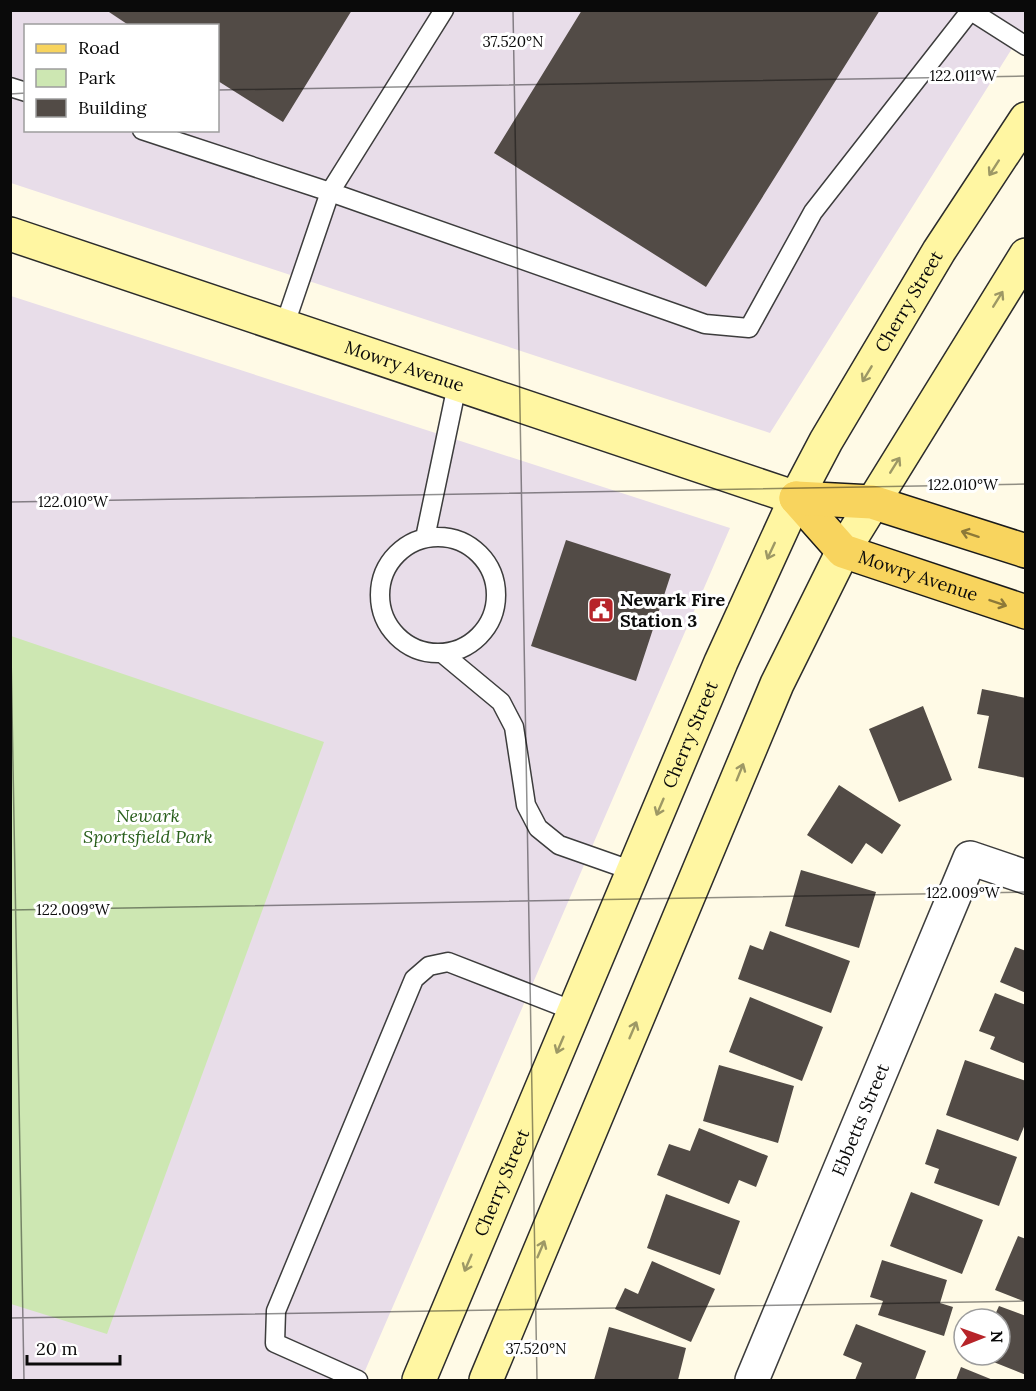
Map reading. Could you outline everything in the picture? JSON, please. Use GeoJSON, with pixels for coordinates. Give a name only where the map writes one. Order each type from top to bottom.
{"type":"FeatureCollection","features":[{"type":"Feature","properties":{"kind":"main road","name":"Cherry Street"},"geometry":{"type":"LineString","coordinates":[[419,1380],[721,662],[796,498],[826,441],[939,251],[1026,119]]}},
{"type":"Feature","properties":{"kind":"main road","name":"Mowry Avenue"},"geometry":{"type":"LineString","coordinates":[[10,234],[796,498],[872,502],[1026,552]]}},
{"type":"Feature","properties":{"kind":"main road"},"geometry":{"type":"LineString","coordinates":[[486,1380],[777,684],[843,551],[1026,255]]}},
{"type":"Feature","properties":{"kind":"main road","name":"Mowry Avenue"},"geometry":{"type":"LineString","coordinates":[[796,498],[843,551],[1026,612]]}},
{"type":"Feature","properties":{"kind":"street","name":"Ebbetts Street"},"geometry":{"type":"LineString","coordinates":[[752,1380],[970,858],[1026,877]]}},
{"type":"Feature","properties":{"kind":"lane"},"geometry":{"type":"LineString","coordinates":[[284,327],[330,192],[444,10]]}},
{"type":"Feature","properties":{"kind":"lane"},"geometry":{"type":"LineString","coordinates":[[148,132],[330,192],[705,324],[749,328],[813,212],[971,11],[1026,46]]}},
{"type":"Feature","properties":{"kind":"lane"},"geometry":{"type":"LineString","coordinates":[[425,538],[457,385]]}},
{"type":"Feature","properties":{"kind":"lane"},"geometry":{"type":"LineString","coordinates":[[444,537],[462,541],[478,552],[490,568],[496,586],[495,605],[489,623],[477,639],[460,649],[441,653],[423,651],[405,643],[391,630],[383,612],[380,594],[384,575],[393,558],[407,546],[425,538],[444,537]]}},
{"type":"Feature","properties":{"kind":"lane"},"geometry":{"type":"LineString","coordinates":[[441,653],[501,702],[514,727],[526,805],[538,828],[559,845],[633,871]]}},
{"type":"Feature","properties":{"kind":"lane"},"geometry":{"type":"LineString","coordinates":[[358,1380],[275,1343],[276,1311],[414,979],[429,966],[448,962],[574,1011]]}},
{"type":"Feature","properties":{"kind":"shaded area"},"geometry":{"type":"Polygon","coordinates":[[[11,11],[1025,11],[1025,28],[770,433],[11,183],[11,11]]]}},
{"type":"Feature","properties":{"kind":"shaded area"},"geometry":{"type":"Polygon","coordinates":[[[11,296],[730,528],[361,1380],[11,1380],[11,296]]]}},
{"type":"Feature","properties":{"kind":"green space","name":"Newark Sportsfield Park"},"geometry":{"type":"Polygon","coordinates":[[[11,636],[324,742],[107,1334],[11,1304],[11,636]]]}},
{"type":"Feature","properties":{"kind":"building"},"geometry":{"type":"Polygon","coordinates":[[[106,10],[352,10],[283,122],[219,82],[219,24],[127,24],[106,10]]]}},
{"type":"Feature","properties":{"kind":"building"},"geometry":{"type":"Polygon","coordinates":[[[582,10],[880,10],[706,287],[494,153],[582,10]]]}},
{"type":"Feature","properties":{"kind":"building","name":"Newark Fire Station 3"},"geometry":{"type":"Polygon","coordinates":[[[566,540],[671,574],[636,681],[531,646],[566,540]]]}},
{"type":"Feature","properties":{"kind":"building"},"geometry":{"type":"Polygon","coordinates":[[[982,689],[1026,698],[1026,778],[978,768],[989,716],[977,714],[982,689]]]}},
{"type":"Feature","properties":{"kind":"building"},"geometry":{"type":"Polygon","coordinates":[[[923,706],[952,780],[899,802],[869,729],[923,706]]]}},
{"type":"Feature","properties":{"kind":"building"},"geometry":{"type":"Polygon","coordinates":[[[839,785],[901,825],[882,854],[866,843],[852,864],[807,835],[839,785]]]}},
{"type":"Feature","properties":{"kind":"building"},"geometry":{"type":"Polygon","coordinates":[[[801,870],[876,892],[859,948],[785,926],[801,870]]]}},
{"type":"Feature","properties":{"kind":"building"},"geometry":{"type":"Polygon","coordinates":[[[770,931],[850,961],[831,1013],[738,979],[750,945],[763,950],[770,931]]]}},
{"type":"Feature","properties":{"kind":"building"},"geometry":{"type":"Polygon","coordinates":[[[1015,947],[1026,951],[1026,993],[1000,982],[1015,947]]]}},
{"type":"Feature","properties":{"kind":"building"},"geometry":{"type":"Polygon","coordinates":[[[995,993],[1026,1005],[1026,1064],[990,1049],[995,1037],[979,1031],[995,993]]]}},
{"type":"Feature","properties":{"kind":"building"},"geometry":{"type":"Polygon","coordinates":[[[750,997],[823,1027],[802,1081],[729,1052],[750,997]]]}},
{"type":"Feature","properties":{"kind":"building"},"geometry":{"type":"Polygon","coordinates":[[[965,1060],[1026,1081],[1026,1122],[1018,1141],[946,1115],[965,1060]]]}},
{"type":"Feature","properties":{"kind":"building"},"geometry":{"type":"Polygon","coordinates":[[[719,1065],[794,1086],[778,1143],[703,1121],[719,1065]]]}},
{"type":"Feature","properties":{"kind":"building"},"geometry":{"type":"Polygon","coordinates":[[[699,1128],[768,1156],[756,1187],[739,1180],[729,1204],[657,1175],[669,1144],[690,1151],[699,1128]]]}},
{"type":"Feature","properties":{"kind":"building"},"geometry":{"type":"Polygon","coordinates":[[[937,1129],[1017,1157],[999,1206],[934,1183],[939,1169],[925,1164],[937,1129]]]}},
{"type":"Feature","properties":{"kind":"building"},"geometry":{"type":"Polygon","coordinates":[[[911,1192],[983,1220],[962,1274],[890,1246],[911,1192]]]}},
{"type":"Feature","properties":{"kind":"building"},"geometry":{"type":"Polygon","coordinates":[[[666,1194],[740,1221],[720,1275],[647,1248],[666,1194]]]}},
{"type":"Feature","properties":{"kind":"building"},"geometry":{"type":"Polygon","coordinates":[[[1018,1236],[1026,1239],[1026,1302],[995,1290],[1018,1236]]]}},
{"type":"Feature","properties":{"kind":"building"},"geometry":{"type":"Polygon","coordinates":[[[882,1260],[947,1280],[940,1303],[953,1307],[944,1336],[878,1315],[883,1301],[870,1297],[882,1260]]]}},
{"type":"Feature","properties":{"kind":"building"},"geometry":{"type":"Polygon","coordinates":[[[652,1261],[715,1289],[691,1342],[615,1309],[625,1288],[638,1294],[652,1261]]]}},
{"type":"Feature","properties":{"kind":"building"},"geometry":{"type":"Polygon","coordinates":[[[1012,1311],[1026,1316],[1026,1375],[1006,1367],[1012,1367],[1012,1311]]]}},
{"type":"Feature","properties":{"kind":"building"},"geometry":{"type":"Polygon","coordinates":[[[856,1324],[926,1351],[915,1380],[855,1380],[862,1363],[843,1355],[856,1324]]]}},
{"type":"Feature","properties":{"kind":"building"},"geometry":{"type":"Polygon","coordinates":[[[609,1327],[686,1348],[678,1380],[594,1380],[609,1327]]]}},
{"type":"Feature","properties":{"kind":"building"},"geometry":{"type":"Polygon","coordinates":[[[961,1367],[993,1380],[956,1380],[961,1367]]]}},
{"type":"Feature","properties":{"kind":"place","name":"Newark Fire Station 3"},"geometry":{"type":"Point","coordinates":[601,610]}}]}
